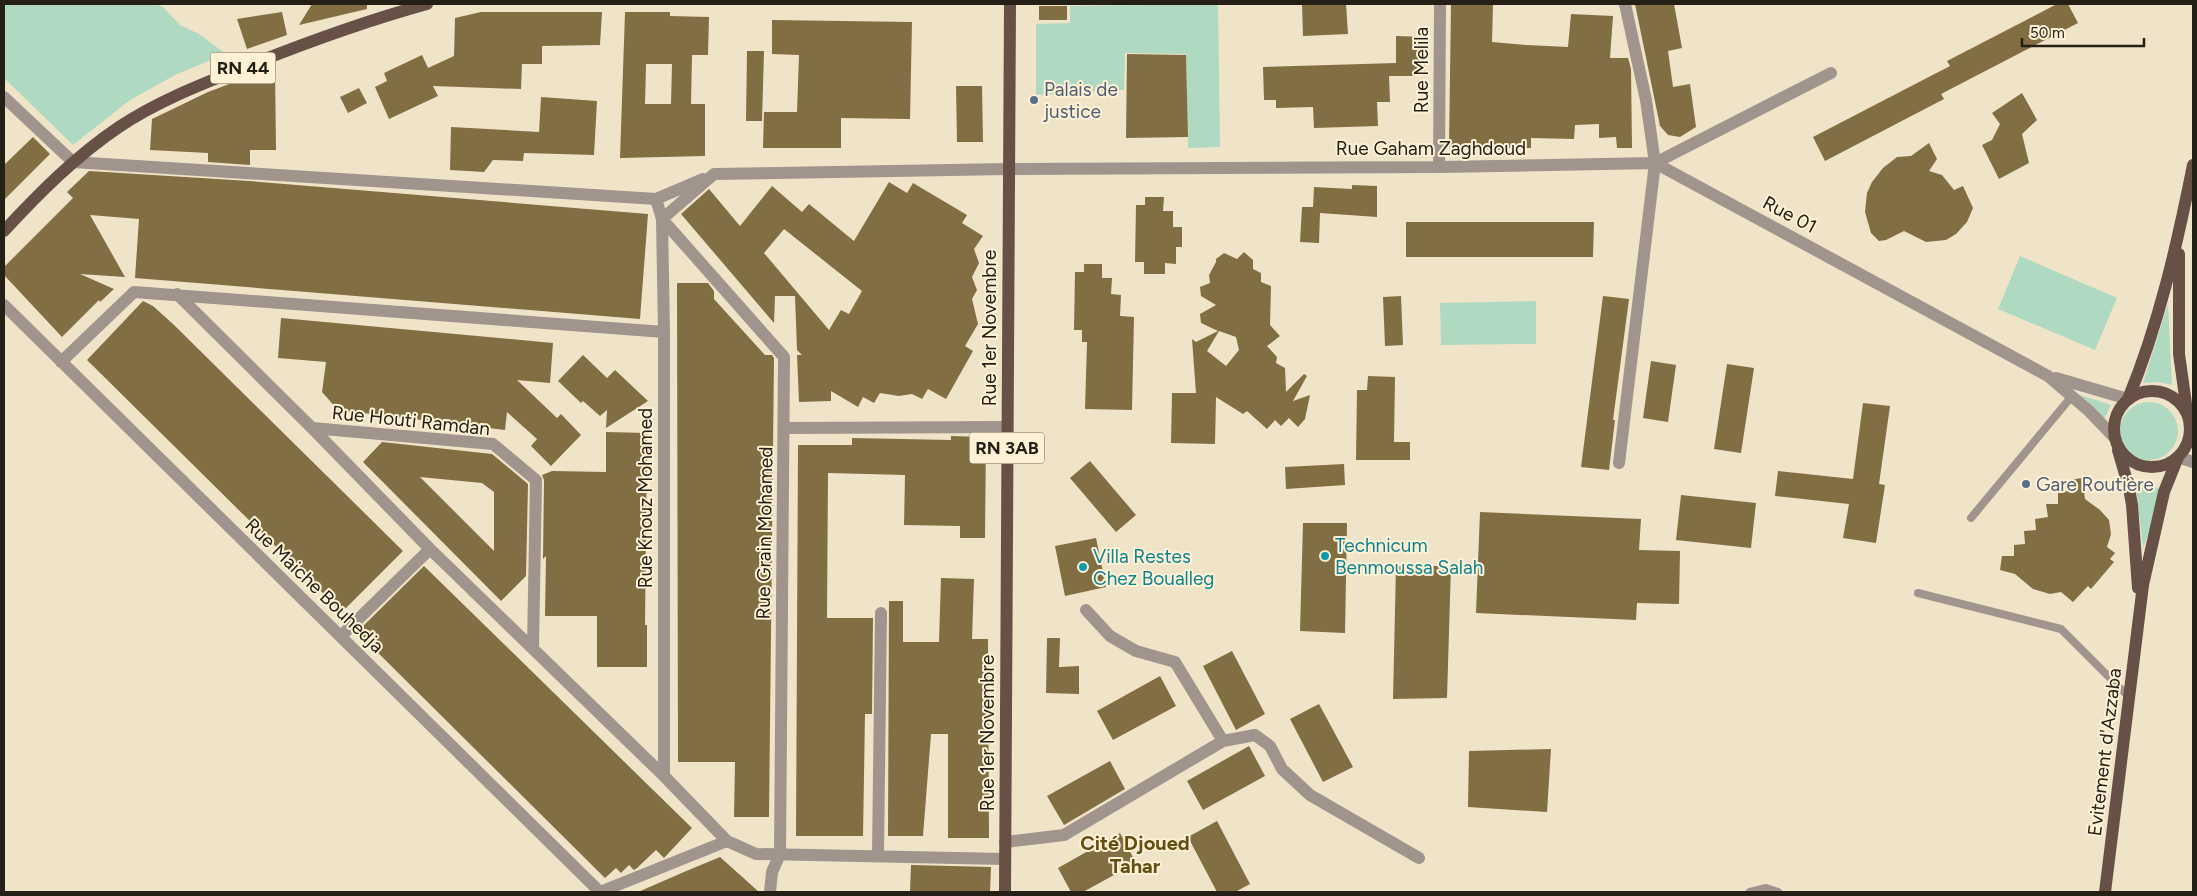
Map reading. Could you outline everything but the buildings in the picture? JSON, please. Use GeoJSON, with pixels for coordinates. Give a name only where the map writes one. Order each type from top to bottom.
{"type":"FeatureCollection","features":[{"type":"Feature","properties":{"kind":"main road","name":"RN 44"},"geometry":{"type":"LineString","coordinates":[[4,231],[41,191],[73,162],[119,127],[174,95],[359,23],[424,4]]}},
{"type":"Feature","properties":{"kind":"main road","name":"Rue 1er Novembre"},"geometry":{"type":"LineString","coordinates":[[1005,892],[1010,4]]}},
{"type":"Feature","properties":{"kind":"main road"},"geometry":{"type":"LineString","coordinates":[[2179,236],[2179,354],[2191,428],[2189,441],[2178,457],[2162,466],[2152,468],[2141,466],[2123,455],[2114,437],[2118,412],[2128,399],[2147,353],[2179,236],[2193,165]]}},
{"type":"Feature","properties":{"kind":"main road"},"geometry":{"type":"LineString","coordinates":[[2128,399],[2146,391],[2162,392],[2176,399],[2191,419]]}},
{"type":"Feature","properties":{"kind":"main road","name":"Evitement d'Azzaba"},"geometry":{"type":"LineString","coordinates":[[2114,437],[2132,505],[2139,616]]}},
{"type":"Feature","properties":{"kind":"main road","name":"Evitement d'Azzaba"},"geometry":{"type":"LineString","coordinates":[[2105,892],[2139,616],[2158,515],[2164,492],[2178,457]]}},
{"type":"Feature","properties":{"kind":"street","name":"Rue Melila"},"geometry":{"type":"LineString","coordinates":[[1439,167],[1440,4]]}},
{"type":"Feature","properties":{"kind":"street"},"geometry":{"type":"LineString","coordinates":[[1619,464],[1655,162],[1646,100],[1625,4]]}},
{"type":"Feature","properties":{"kind":"street","name":"Rue Gaham Zaghdoud"},"geometry":{"type":"LineString","coordinates":[[714,174],[1009,169],[1439,167],[1655,162],[1831,73]]}},
{"type":"Feature","properties":{"kind":"street"},"geometry":{"type":"LineString","coordinates":[[4,97],[73,162],[656,199],[714,174]]}},
{"type":"Feature","properties":{"kind":"street","name":"Rue 01"},"geometry":{"type":"LineString","coordinates":[[1655,162],[2048,376]]}},
{"type":"Feature","properties":{"kind":"street"},"geometry":{"type":"LineString","coordinates":[[656,199],[662,219],[714,174]]}},
{"type":"Feature","properties":{"kind":"street","name":"Rue Knouz Mohamed"},"geometry":{"type":"LineString","coordinates":[[662,219],[664,332],[664,776]]}},
{"type":"Feature","properties":{"kind":"street","name":"Rue Grain Mohamed"},"geometry":{"type":"LineString","coordinates":[[662,219],[784,357],[780,854],[772,872],[770,892]]}},
{"type":"Feature","properties":{"kind":"street"},"geometry":{"type":"LineString","coordinates":[[61,362],[134,292],[664,332]]}},
{"type":"Feature","properties":{"kind":"street"},"geometry":{"type":"LineString","coordinates":[[177,294],[430,549],[664,776],[727,842],[756,854],[1005,859]]}},
{"type":"Feature","properties":{"kind":"street","name":"Rue Maiche Bouhedja"},"geometry":{"type":"LineString","coordinates":[[4,305],[600,892]]}},
{"type":"Feature","properties":{"kind":"street"},"geometry":{"type":"LineString","coordinates":[[2048,376],[2072,396],[2114,437]]}},
{"type":"Feature","properties":{"kind":"street"},"geometry":{"type":"LineString","coordinates":[[2048,376],[2128,399]]}},
{"type":"Feature","properties":{"kind":"street","name":"Rue Houti Ramdan"},"geometry":{"type":"LineString","coordinates":[[312,428],[493,444],[536,480],[533,648]]}},
{"type":"Feature","properties":{"kind":"street"},"geometry":{"type":"LineString","coordinates":[[784,428],[1008,428]]}},
{"type":"Feature","properties":{"kind":"street"},"geometry":{"type":"LineString","coordinates":[[2178,457],[2193,462]]}},
{"type":"Feature","properties":{"kind":"street"},"geometry":{"type":"LineString","coordinates":[[341,636],[430,549]]}},
{"type":"Feature","properties":{"kind":"street"},"geometry":{"type":"LineString","coordinates":[[1086,610],[1110,636],[1136,651],[1175,662],[1223,741]]}},
{"type":"Feature","properties":{"kind":"street"},"geometry":{"type":"LineString","coordinates":[[878,856],[881,613]]}},
{"type":"Feature","properties":{"kind":"street"},"geometry":{"type":"LineString","coordinates":[[1005,842],[1064,835],[1223,741],[1255,735],[1270,746],[1282,769],[1310,795],[1419,858]]}},
{"type":"Feature","properties":{"kind":"street"},"geometry":{"type":"LineString","coordinates":[[600,892],[727,842]]}},
{"type":"Feature","properties":{"kind":"lane"},"geometry":{"type":"LineString","coordinates":[[1970,518],[2072,396]]}},
{"type":"Feature","properties":{"kind":"lane"},"geometry":{"type":"LineString","coordinates":[[1918,593],[2060,629],[2130,698]]}},
{"type":"Feature","properties":{"kind":"lane"},"geometry":{"type":"LineString","coordinates":[[1750,892],[1766,888],[1778,892]]}},
{"type":"Feature","properties":{"kind":"green space"},"geometry":{"type":"Polygon","coordinates":[[[4,4],[157,4],[164,8],[180,25],[199,34],[226,54],[177,74],[130,100],[73,145],[4,78],[4,4]]]}},
{"type":"Feature","properties":{"kind":"green space"},"geometry":{"type":"Polygon","coordinates":[[[1218,4],[1220,147],[1188,148],[1186,54],[1125,53],[1124,90],[1036,95],[1036,24],[1070,23],[1070,6],[1218,4]]]}},
{"type":"Feature","properties":{"kind":"green space"},"geometry":{"type":"Polygon","coordinates":[[[2020,256],[2117,298],[2095,350],[1998,309],[2020,256]]]}},
{"type":"Feature","properties":{"kind":"green space"},"geometry":{"type":"Polygon","coordinates":[[[1536,301],[1536,344],[1441,345],[1440,303],[1536,301]]]}},
{"type":"Feature","properties":{"kind":"green space"},"geometry":{"type":"Polygon","coordinates":[[[2168,304],[2172,385],[2158,382],[2143,383],[2168,304]]]}},
{"type":"Feature","properties":{"kind":"green space"},"geometry":{"type":"Polygon","coordinates":[[[2077,394],[2111,405],[2104,419],[2077,394]]]}},
{"type":"Feature","properties":{"kind":"green space"},"geometry":{"type":"Polygon","coordinates":[[[2149,402],[2160,404],[2173,415],[2178,431],[2176,442],[2165,455],[2149,460],[2138,458],[2125,447],[2120,431],[2122,420],[2133,407],[2149,402]]]}},
{"type":"Feature","properties":{"kind":"green space"},"geometry":{"type":"Polygon","coordinates":[[[2135,480],[2149,487],[2164,488],[2143,549],[2135,480]]]}},
{"type":"Feature","properties":{"kind":"place","name":"Palais de justice"},"geometry":{"type":"Point","coordinates":[1034,100]}},
{"type":"Feature","properties":{"kind":"place","name":"Gare Routière"},"geometry":{"type":"Point","coordinates":[2026,484]}},
{"type":"Feature","properties":{"kind":"place","name":"Technicum Benmoussa Salah"},"geometry":{"type":"Point","coordinates":[1325,556]}},
{"type":"Feature","properties":{"kind":"place","name":"Villa Restes Chez Boualleg"},"geometry":{"type":"Point","coordinates":[1083,567]}},
{"type":"Feature","properties":{"kind":"district","name":"Cité Djoued Tahar"},"geometry":{"type":"Point","coordinates":[1135,854]}}]}
